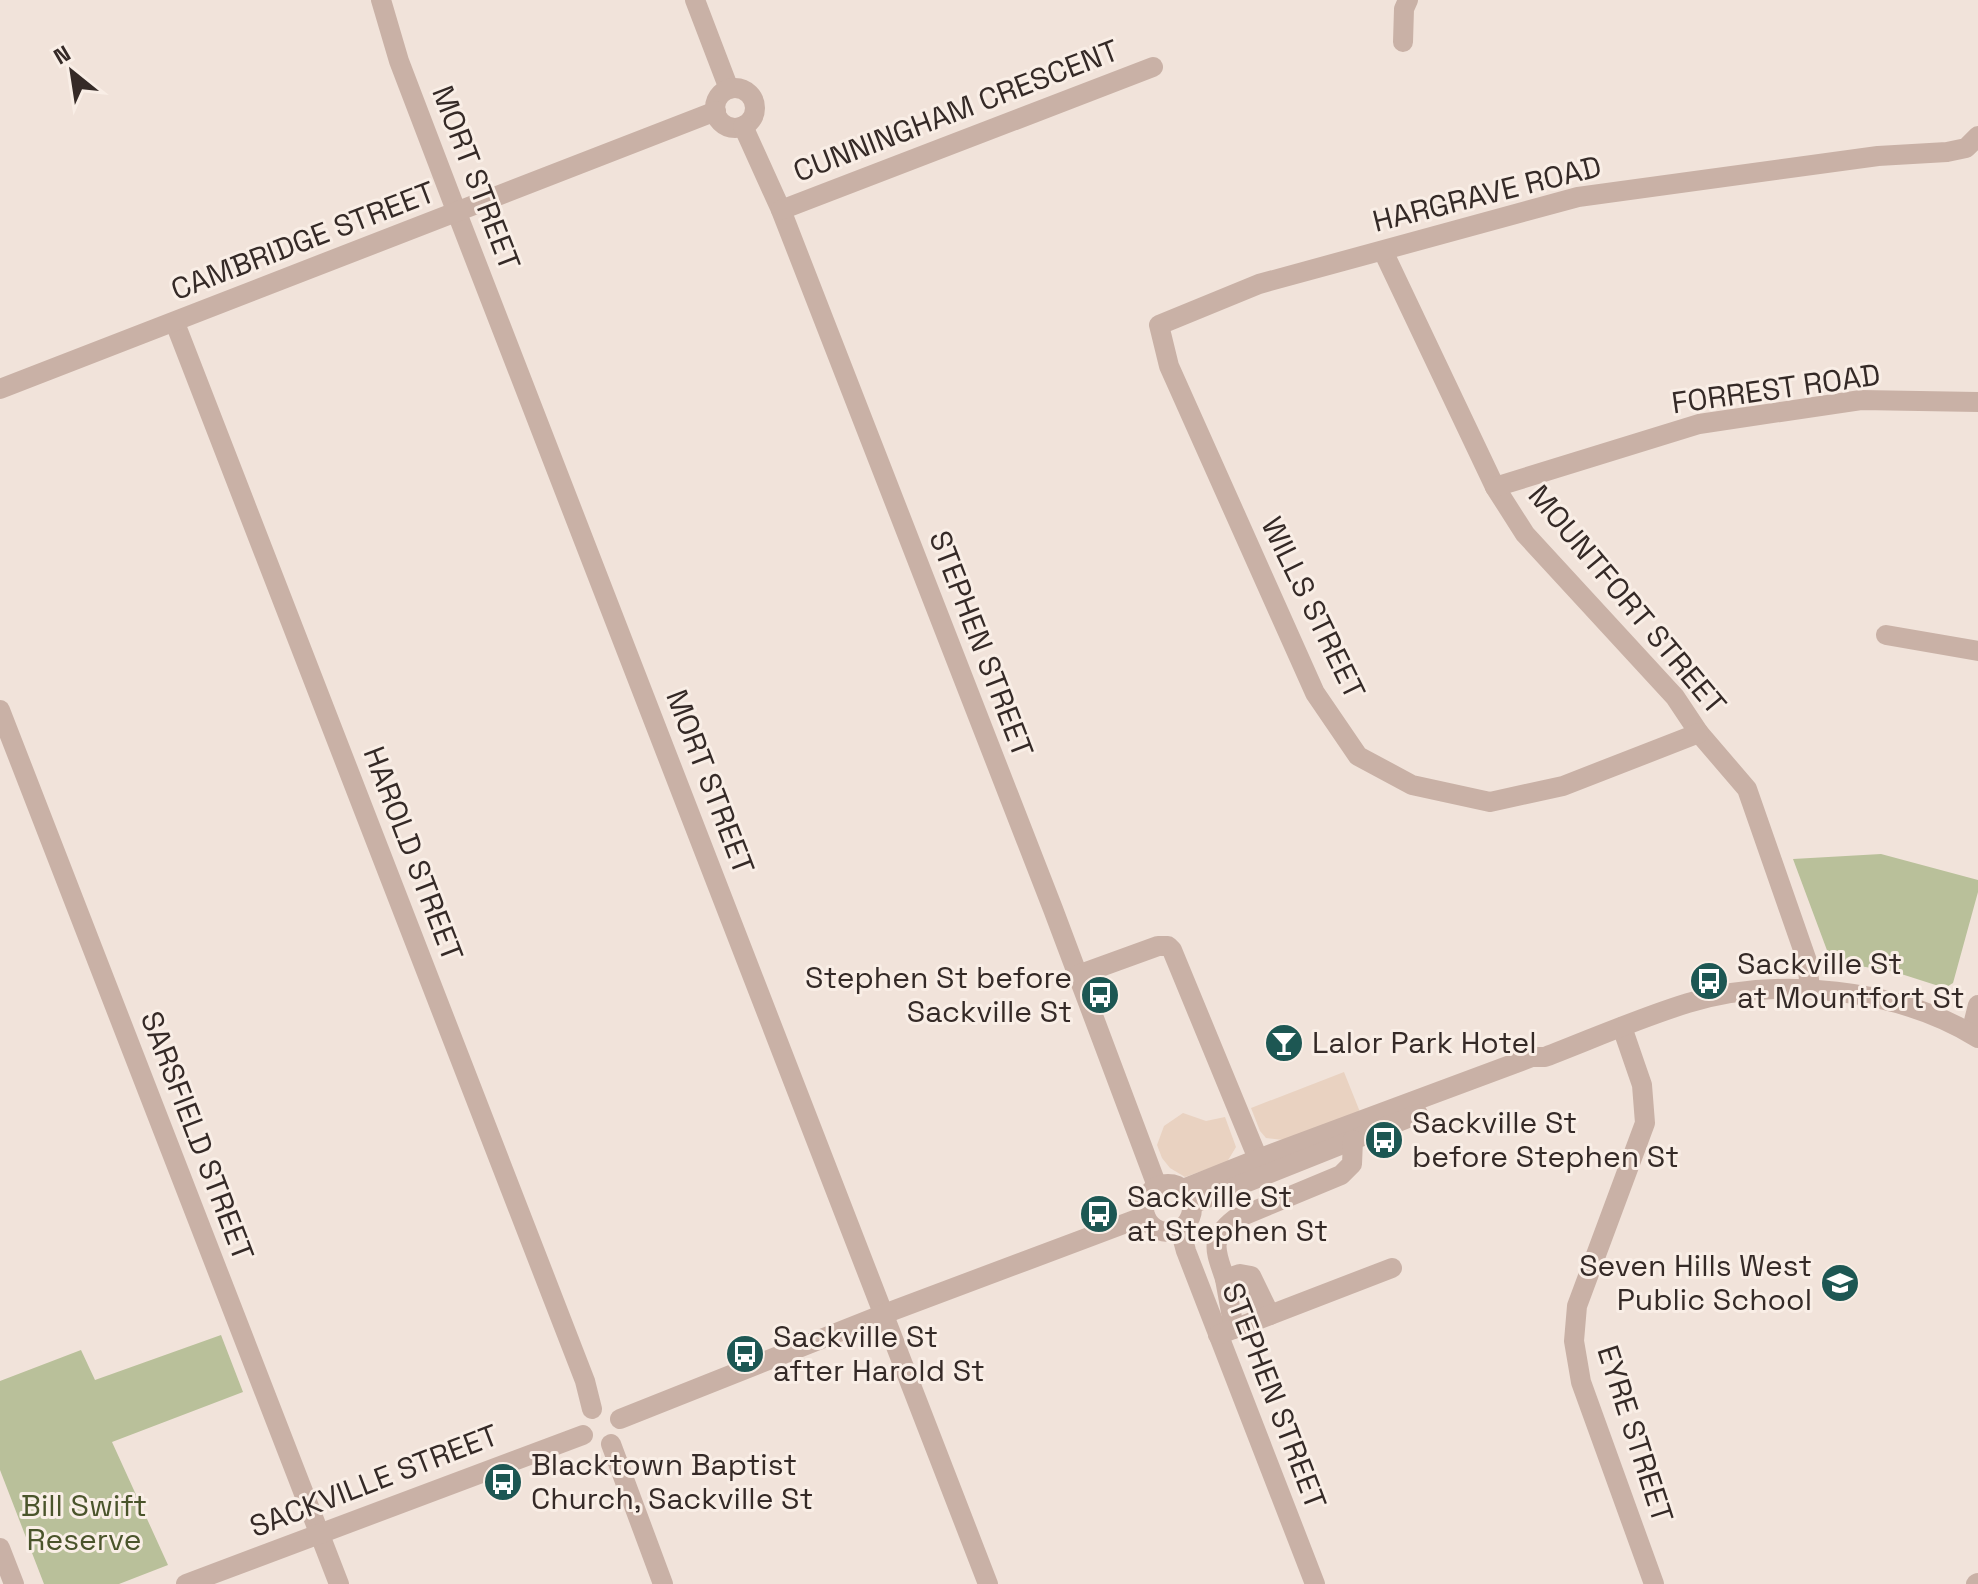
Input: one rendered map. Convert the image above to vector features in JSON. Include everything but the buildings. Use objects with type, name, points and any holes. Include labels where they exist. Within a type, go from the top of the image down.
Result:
[{"type":"street","name":"MORT STREET","points":[[381,0],[399,61],[457,213],[988,1584]]},
{"type":"street","points":[[695,0],[729,89]]},
{"type":"street","points":[[1403,42],[1404,9],[1408,0]]},
{"type":"street","name":"CUNNINGHAM CRESCENT","points":[[781,210],[1153,67]]},
{"type":"street","points":[[729,89],[745,91],[754,100],[752,118],[743,126],[726,125],[716,111],[719,97],[729,89]]},
{"type":"street","name":"CAMBRIDGE STREET","points":[[0,389],[716,111]]},
{"type":"street","name":"STEPHEN STREET","points":[[743,126],[781,210],[1157,1186]]},
{"type":"street","name":"HARGRAVE ROAD","points":[[1159,325],[1259,284],[1578,197],[1878,156],[1947,152],[1966,148],[1978,136]]},
{"type":"street","name":"MOUNTFORT STREET","points":[[1383,251],[1495,487],[1525,534],[1675,697],[1699,733],[1747,789],[1807,961],[1810,989]]},
{"type":"street","name":"HAROLD STREET","points":[[175,323],[573,1351],[592,1409]]},
{"type":"street","name":"WILLS STREET","points":[[1159,325],[1169,366],[1315,693],[1358,756],[1412,785],[1490,802],[1563,786],[1699,733]]},
{"type":"street","name":"FORREST ROAD","points":[[1495,487],[1699,424],[1861,400],[1978,402]]},
{"type":"street","points":[[1886,635],[1978,651]]},
{"type":"street","name":"SARSFIELD STREET","points":[[0,710],[339,1584]]},
{"type":"street","points":[[1078,975],[1158,946],[1168,946],[1172,950],[1261,1166]]},
{"type":"street","points":[[1187,1197],[1532,1057],[1545,1057],[1687,1003],[1737,992],[1810,989],[1890,1002],[1974,1035],[1978,1005]]},
{"type":"street","name":"EYRE STREET","points":[[1622,1027],[1642,1085],[1645,1123],[1577,1306],[1574,1341],[1581,1382],[1654,1584]]},
{"type":"street","points":[[1261,1166],[1353,1140],[1535,1067],[1545,1057]]},
{"type":"street","points":[[1353,1140],[1352,1164],[1341,1175],[1235,1219],[1216,1237],[1215,1248],[1225,1279],[1226,1332],[1392,1268]]},
{"type":"street","points":[[1170,1184],[1187,1197],[1189,1218],[1180,1229],[1159,1230],[1145,1216],[1147,1196],[1157,1186],[1170,1184]]},
{"type":"street","points":[[620,1419],[884,1314],[1145,1216]]},
{"type":"street","name":"STEPHEN STREET","points":[[1180,1229],[1226,1332],[1315,1584]]},
{"type":"street","points":[[1225,1279],[1240,1274],[1251,1276],[1270,1315]]},
{"type":"street","points":[[608,1407],[620,1419],[621,1431],[611,1444],[592,1444],[583,1435],[581,1423],[592,1409],[608,1407]]},
{"type":"street","name":"SACKVILLE STREET","points":[[186,1584],[583,1435]]},
{"type":"street","points":[[611,1444],[663,1584]]},
{"type":"street","points":[[0,1548],[14,1584]]},
{"type":"green space","points":[[1881,854],[1978,880],[1978,892],[1953,983],[1945,988],[1895,972],[1842,963],[1828,953],[1793,859]]},
{"type":"green space","name":"Bill Swift Reserve","points":[[221,1335],[243,1392],[112,1442],[168,1565],[119,1584],[44,1584],[0,1470],[0,1381],[81,1350],[95,1380]]},
{"type":"shaded area","points":[[1344,1072],[1360,1112],[1284,1140],[1266,1138],[1260,1131],[1251,1108]]},
{"type":"shaded area","points":[[1183,1113],[1206,1121],[1225,1117],[1236,1147],[1227,1162],[1185,1177],[1170,1168],[1157,1145],[1164,1126]]},
{"type":"place","name":"Sackville St at Mountfort St","points":[[1709,981]]},
{"type":"place","name":"Stephen St before Sackville St","points":[[1100,995]]},
{"type":"place","name":"Lalor Park Hotel","points":[[1284,1043]]},
{"type":"place","name":"Sackville St before Stephen St","points":[[1384,1140]]},
{"type":"place","name":"Sackville St at Stephen St","points":[[1099,1214]]},
{"type":"place","name":"Seven Hills West Public School","points":[[1840,1283]]},
{"type":"place","name":"Sackville St after Harold St","points":[[745,1354]]},
{"type":"place","name":"Blacktown Baptist Church, Sackville St","points":[[503,1482]]}]
